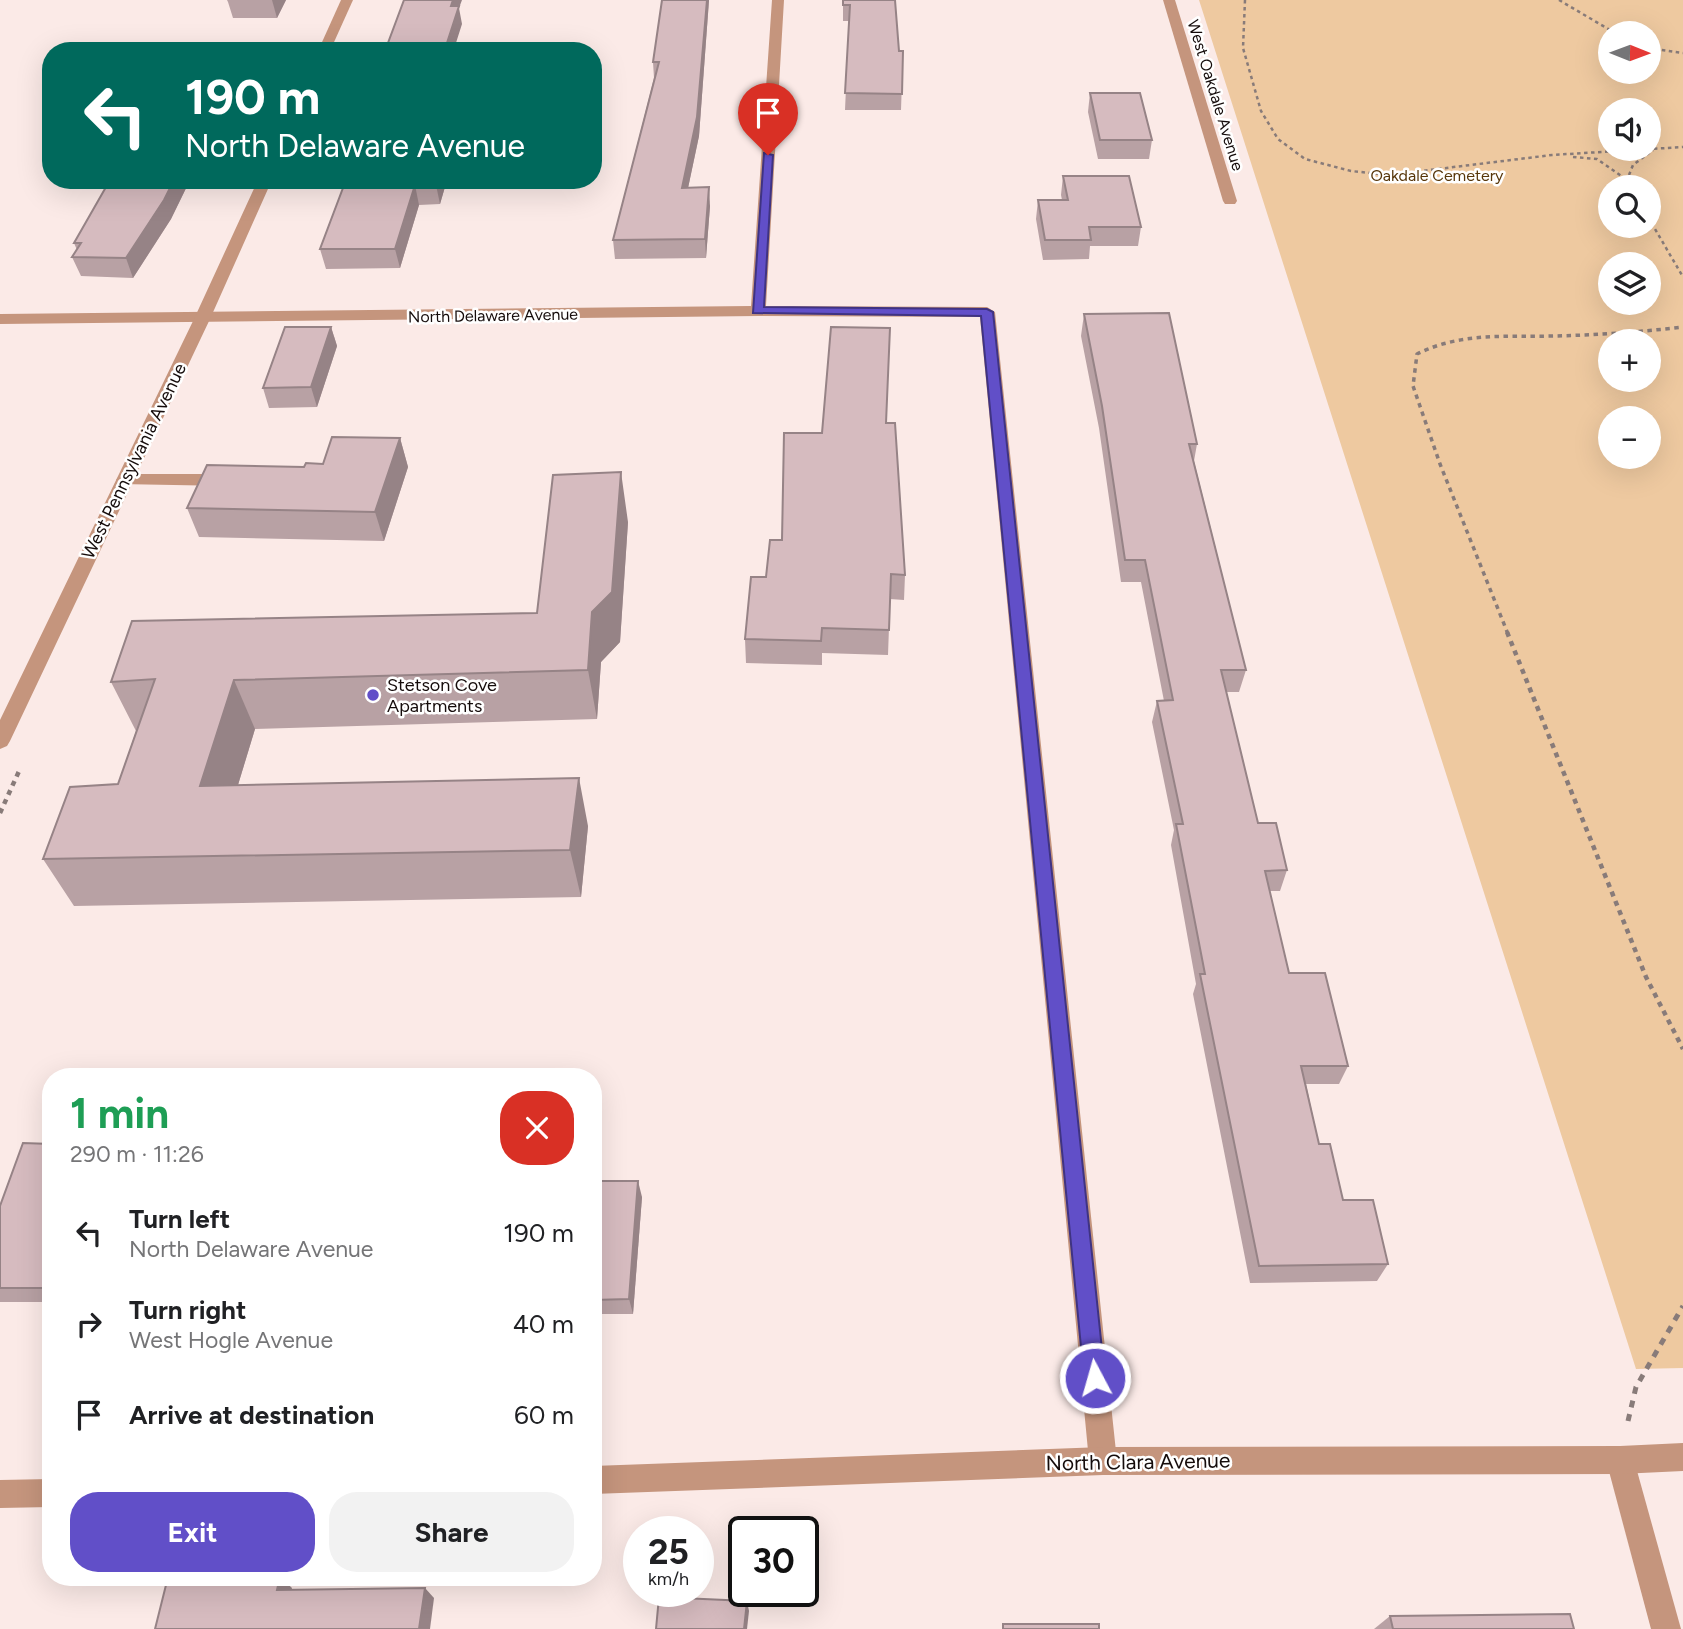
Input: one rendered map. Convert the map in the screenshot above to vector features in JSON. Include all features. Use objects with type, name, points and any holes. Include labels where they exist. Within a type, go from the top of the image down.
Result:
[{"type":"street","points":[[328,42],[347,0]]},
{"type":"street","points":[[758,311],[778,0]]},
{"type":"street","name":"West Oakdale Avenue","points":[[1169,0],[1230,201]]},
{"type":"street","name":"West Pennsylvania Avenue","points":[[0,741],[202,319],[261,189]]},
{"type":"street","name":"North Delaware Avenue","points":[[0,319],[202,319],[758,311],[987,312],[1103,1461]]},
{"type":"street","points":[[125,480],[244,480]]},
{"type":"street","name":"North Clara Avenue","points":[[602,1480],[1103,1461],[1620,1460],[1683,1457]]},
{"type":"street","points":[[1620,1460],[1666,1629]]},
{"type":"street","points":[[0,1494],[42,1493]]},
{"type":"path","points":[[1245,0],[1243,48],[1261,111],[1278,139],[1305,159],[1351,171],[1390,175],[1552,155],[1598,153]]},
{"type":"path","points":[[1559,0],[1598,23]]},
{"type":"path","points":[[1661,50],[1683,53]]},
{"type":"path","points":[[1661,149],[1683,147]]},
{"type":"path","points":[[1552,155],[1597,159],[1620,175]]},
{"type":"path","points":[[1629,175],[1633,165],[1639,161]]},
{"type":"path","points":[[1660,238],[1683,277]]},
{"type":"path","points":[[1683,327],[1648,332],[1475,336],[1438,342],[1418,354],[1413,386],[1440,464],[1646,977],[1683,1049]]},
{"type":"path","points":[[1620,1460],[1636,1387],[1683,1306]]},
{"type":"green space","name":"Oakdale Cemetery","points":[[1199,0],[1683,0],[1683,1368],[1636,1369]]},
{"type":"building","points":[[404,0],[453,0],[451,6],[459,6],[447,42],[388,42]]},
{"type":"building","points":[[662,0],[707,0],[697,117],[682,188],[709,187],[705,239],[613,240],[659,62],[653,62]]},
{"type":"building","points":[[843,0],[895,0],[899,51],[903,51],[902,94],[845,93],[850,5],[843,5]]},
{"type":"building","points":[[1090,93],[1140,93],[1152,140],[1100,140]]},
{"type":"building","points":[[1063,176],[1129,176],[1141,227],[1089,227],[1091,240],[1045,240],[1038,200],[1068,200]]},
{"type":"building","points":[[105,189],[170,189],[126,258],[72,257],[81,243],[74,243]]},
{"type":"building","points":[[343,189],[414,189],[395,249],[320,249]]},
{"type":"building","points":[[1169,313],[1197,444],[1189,444],[1246,670],[1221,670],[1258,823],[1276,823],[1287,870],[1265,871],[1289,973],[1325,973],[1348,1066],[1301,1066],[1319,1144],[1330,1144],[1343,1200],[1373,1200],[1388,1264],[1259,1266],[1200,974],[1205,974],[1176,824],[1183,824],[1157,701],[1173,700],[1145,560],[1125,560],[1102,406],[1084,314]]},
{"type":"building","points":[[285,327],[331,327],[311,387],[263,388]]},
{"type":"building","points":[[831,327],[890,328],[886,423],[895,423],[905,575],[891,574],[889,630],[822,628],[821,641],[745,639],[751,577],[766,577],[770,540],[782,540],[784,433],[822,433]]},
{"type":"building","points":[[332,437],[400,438],[375,512],[187,508],[207,465],[304,467],[306,463],[323,464]]},
{"type":"building","points":[[621,472],[612,592],[592,612],[588,670],[234,680],[200,786],[579,778],[570,850],[43,859],[70,787],[118,784],[155,679],[111,682],[132,621],[537,613],[553,475]]},
{"type":"building","points":[[23,1143],[42,1144],[42,1288],[0,1288],[0,1206]]},
{"type":"building","points":[[602,1181],[638,1181],[629,1299],[602,1300]]},
{"type":"building","points":[[166,1586],[278,1586],[277,1590],[425,1588],[419,1629],[155,1629]]},
{"type":"building","points":[[714,1600],[728,1600],[728,1607],[746,1607],[744,1629],[656,1629],[658,1607],[714,1607]]},
{"type":"building","points":[[1570,1614],[1574,1629],[1393,1629],[1390,1616]]},
{"type":"building","points":[[1003,1624],[1099,1624],[1099,1629],[1003,1629]]},
{"type":"place","name":"Stetson Cove Apartments","points":[[373,695]]},
{"type":"route","points":[[768,155],[758,311],[987,312],[1095,1378]]}]
